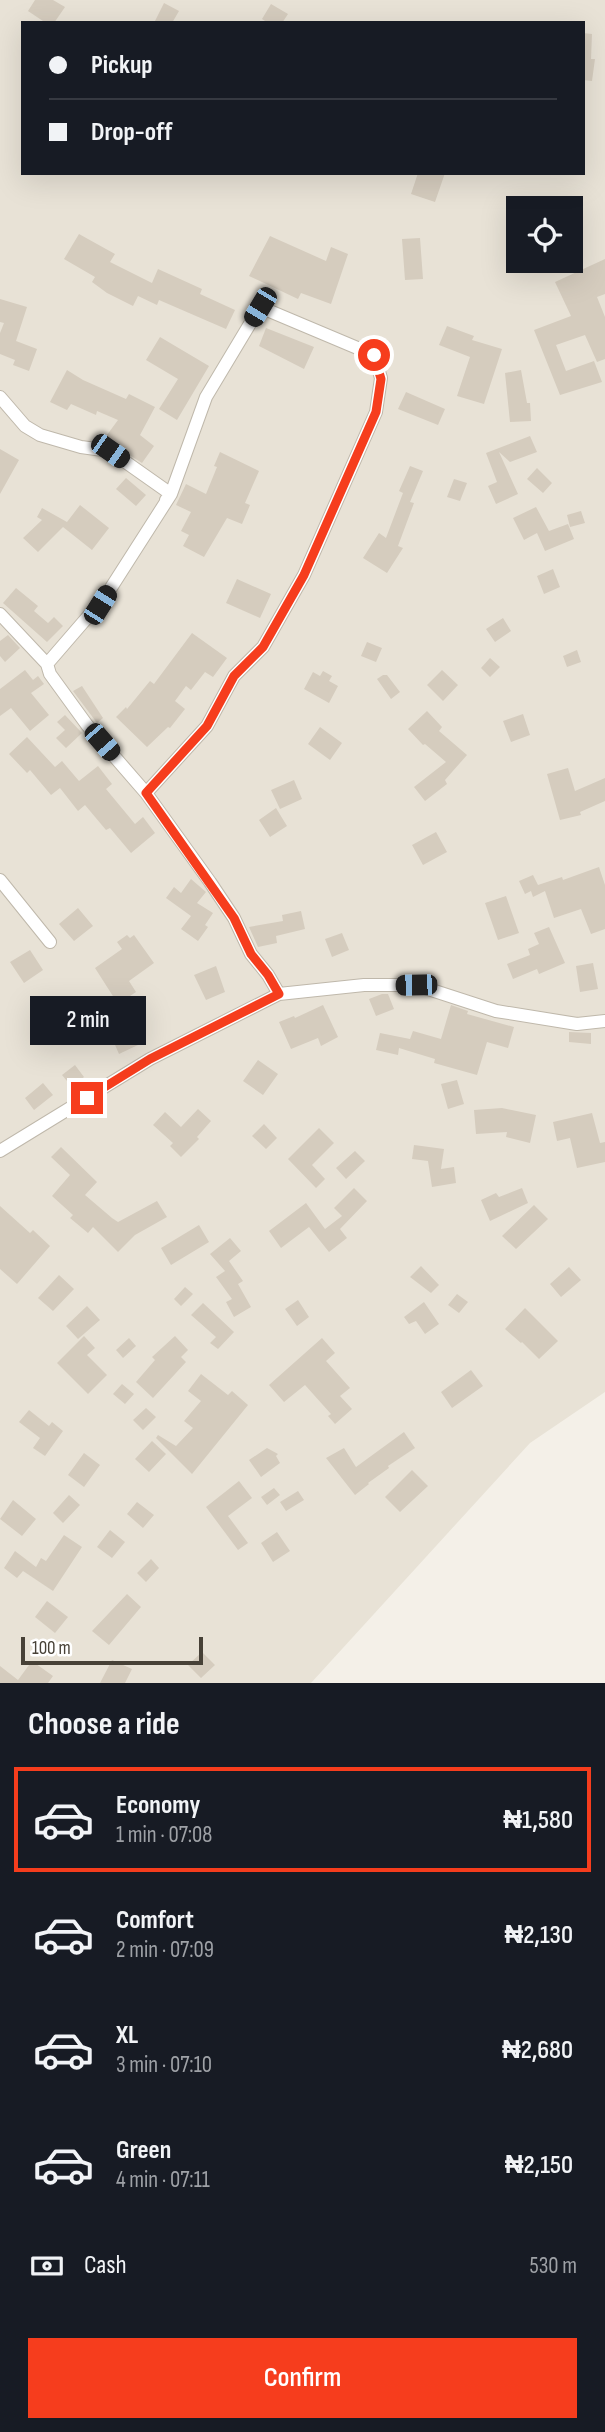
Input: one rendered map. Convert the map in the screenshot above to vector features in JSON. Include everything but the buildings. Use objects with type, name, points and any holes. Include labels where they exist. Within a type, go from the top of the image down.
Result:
[{"type":"street","points":[[47,664],[100,605],[142,534],[171,494],[206,397],[260,307],[374,355],[381,379],[376,412],[304,575],[263,647],[234,676],[207,726],[146,793]]},
{"type":"street","points":[[0,397],[25,426],[40,435],[81,447],[110,451],[171,494]]},
{"type":"street","points":[[0,614],[47,664],[50,674],[87,725],[146,793],[234,918],[251,954],[279,994]]},
{"type":"street","points":[[0,880],[50,942]]},
{"type":"street","points":[[0,1151],[150,1059],[279,994],[364,985],[416,985],[496,1011],[577,1024],[605,1021]]},
{"type":"shaded area","points":[[0,0],[605,0],[605,1392],[530,1443],[311,1683],[0,1683]]},
{"type":"route","points":[[87,1098],[150,1059],[279,994],[251,954],[234,918],[146,793],[207,726],[234,676],[263,647],[304,575],[376,412],[381,379],[374,355]]}]
